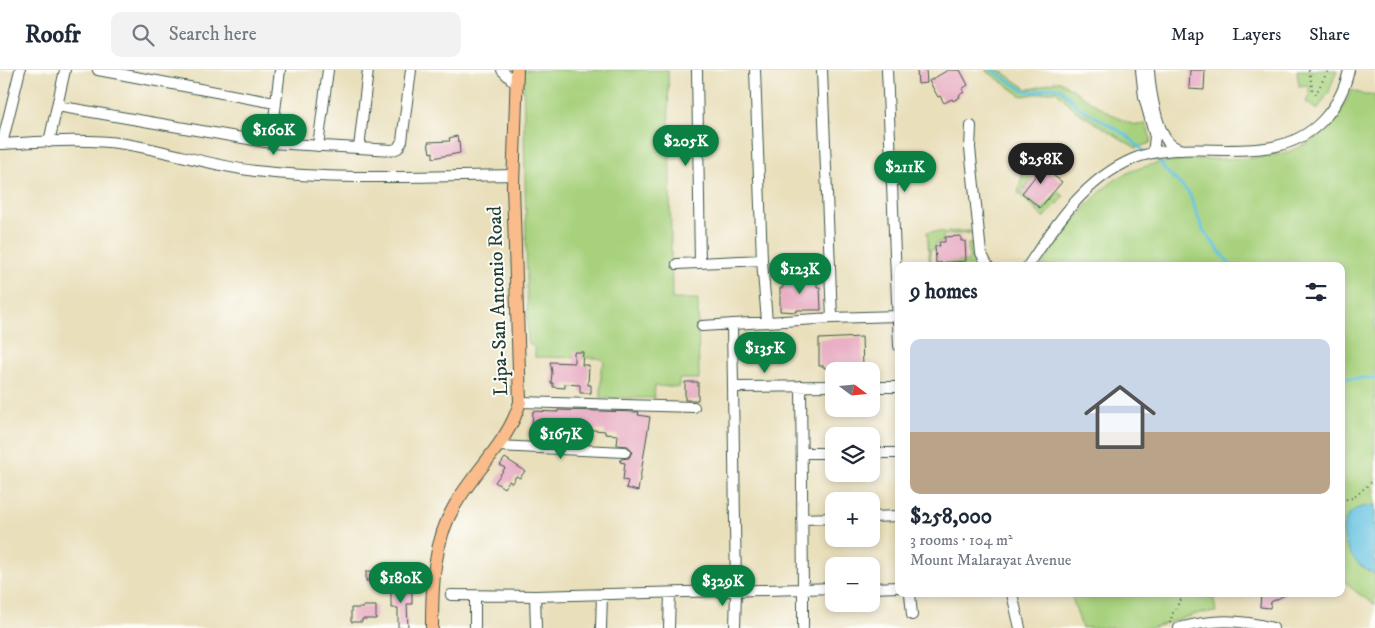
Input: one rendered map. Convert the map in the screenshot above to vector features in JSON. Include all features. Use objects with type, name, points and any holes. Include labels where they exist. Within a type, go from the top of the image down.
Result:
[{"type":"main road","name":"Lipa-San Antonio Road","points":[[432,628],[435,559],[446,521],[455,504],[498,446],[516,417],[520,402],[514,175],[517,70]]},
{"type":"street","points":[[20,70],[1,144],[48,142],[126,144],[253,171],[319,177],[514,175]]},
{"type":"street","points":[[48,142],[65,70]]},
{"type":"street","points":[[271,143],[280,70]]},
{"type":"street","points":[[318,146],[328,70]]},
{"type":"street","points":[[359,148],[368,70]]},
{"type":"street","points":[[57,106],[271,143],[393,150],[398,148],[404,133],[411,70]]},
{"type":"street","points":[[502,70],[517,85]]},
{"type":"street","points":[[697,70],[700,263]]},
{"type":"street","points":[[755,70],[762,260],[767,322]]},
{"type":"street","points":[[822,70],[832,318]]},
{"type":"street","points":[[887,70],[895,267]]},
{"type":"street","points":[[1141,70],[1144,97],[1155,137],[1149,154]]},
{"type":"street","points":[[1149,70],[1150,88],[1162,130],[1170,144],[1182,150]]},
{"type":"street","points":[[1031,262],[1058,221],[1084,190],[1116,168],[1149,154],[1182,150],[1262,148],[1300,137],[1319,124],[1330,111],[1342,91],[1349,70]]},
{"type":"street","points":[[105,71],[155,75],[276,103]]},
{"type":"street","points":[[971,126],[970,148],[981,253],[986,262]]},
{"type":"street","points":[[677,264],[762,260]]},
{"type":"street","points":[[702,326],[895,316]]},
{"type":"street","points":[[732,324],[735,627]]},
{"type":"street","points":[[801,386],[803,628]]},
{"type":"street","points":[[733,387],[825,386]]},
{"type":"street","points":[[880,387],[895,387]]},
{"type":"street","points":[[520,402],[694,407]]},
{"type":"street","points":[[498,446],[625,452]]},
{"type":"street","points":[[802,453],[825,453]]},
{"type":"street","points":[[880,453],[895,453]]},
{"type":"street","points":[[880,517],[895,516]]},
{"type":"street","points":[[802,519],[825,518]]},
{"type":"street","points":[[880,588],[895,587]]},
{"type":"street","points":[[451,596],[535,596],[825,588]]},
{"type":"street","points":[[669,628],[670,593]]},
{"type":"street","points":[[601,628],[602,594]]},
{"type":"street","points":[[535,596],[536,628]]},
{"type":"street","points":[[475,597],[475,628]]},
{"type":"street","points":[[910,597],[912,615]]},
{"type":"street","points":[[1013,597],[1020,628]]},
{"type":"street","points":[[1179,628],[1221,620],[1241,621],[1273,628]]},
{"type":"path","points":[[1309,70],[1313,92],[1316,94],[1328,70]]},
{"type":"path","points":[[1345,499],[1353,498],[1375,479]]},
{"type":"path","points":[[1171,628],[1171,618],[1182,597]]},
{"type":"green space","points":[[523,70],[668,70],[672,299],[698,299],[699,379],[679,379],[679,387],[655,386],[654,398],[601,398],[601,368],[604,364],[603,360],[597,358],[535,357],[535,349],[528,342]]},
{"type":"green space","points":[[985,70],[1000,70],[1027,89],[1060,81],[1122,120],[1131,124],[1146,124],[1151,139],[1150,143],[1136,148],[1076,111],[1056,91],[1022,96]]},
{"type":"green space","points":[[1297,70],[1337,70],[1329,92],[1317,110],[1306,102],[1309,96],[1309,85],[1299,86]]},
{"type":"green space","points":[[1352,90],[1364,95],[1375,95],[1375,605],[1360,595],[1345,580],[1345,262],[1044,262],[1086,206],[1118,178],[1149,165],[1181,160],[1277,155],[1305,144],[1331,124]]},
{"type":"green space","points":[[1024,168],[1036,176],[1035,183],[1031,180],[1021,193],[1042,210],[1058,192],[1064,196],[1044,218],[1018,193]]},
{"type":"green space","points":[[971,231],[971,233],[943,235],[943,241],[937,242],[934,249],[930,250],[930,262],[927,232]]},
{"type":"green space","points":[[973,243],[977,262],[956,262],[969,261],[968,244]]},
{"type":"green space","points":[[1072,597],[1214,597],[1216,612],[1200,613],[1151,628],[1082,628]]},
{"type":"water","points":[[1375,505],[1375,575],[1356,561],[1345,542],[1346,520],[1356,509]]},
{"type":"building","points":[[917,70],[926,70],[927,83],[918,84]]},
{"type":"building","points":[[948,70],[960,70],[968,85],[962,89],[964,92],[959,95],[960,97],[944,103],[940,96],[938,97],[929,81]]},
{"type":"building","points":[[1190,70],[1205,70],[1204,90],[1189,89]]},
{"type":"building","points":[[457,136],[460,153],[433,158],[433,152],[430,153],[428,142],[450,141],[449,138]]},
{"type":"building","points":[[1034,161],[1062,182],[1040,208],[1022,193],[1037,174],[1028,168]]},
{"type":"building","points":[[961,236],[961,241],[965,241],[966,261],[936,262],[935,246],[940,246],[939,242],[945,242],[945,237]]},
{"type":"building","points":[[783,279],[817,279],[817,287],[820,287],[821,310],[780,311],[780,288],[783,288]]},
{"type":"building","points":[[862,337],[863,362],[825,362],[825,368],[824,366],[819,366],[819,339]]},
{"type":"building","points":[[574,352],[583,352],[582,365],[589,365],[588,385],[591,385],[591,393],[580,393],[580,385],[565,384],[565,388],[553,387],[553,383],[551,383],[552,372],[550,362],[574,363]]},
{"type":"building","points":[[685,382],[698,382],[698,400],[685,400]]},
{"type":"building","points":[[558,410],[639,412],[638,415],[650,417],[638,491],[626,488],[628,481],[623,480],[625,463],[620,462],[621,459],[629,458],[632,452],[628,446],[617,445],[618,435],[605,434],[605,431],[565,427],[565,425],[546,423],[546,425],[532,425],[533,411],[558,412]]},
{"type":"building","points":[[505,458],[525,471],[520,478],[516,476],[512,483],[509,481],[504,488],[495,482],[505,468],[500,465]]},
{"type":"building","points":[[366,571],[393,572],[393,580],[366,581]]},
{"type":"building","points":[[391,583],[399,583],[399,590],[412,590],[412,604],[407,604],[408,628],[398,628],[398,608],[392,608],[391,603]]},
{"type":"building","points":[[1261,597],[1281,597],[1271,602],[1270,608],[1260,607]]},
{"type":"building","points":[[363,606],[376,606],[376,619],[362,619],[362,622],[351,622],[351,608],[363,608]]},
{"type":"waterway","points":[[992,70],[1023,90],[1035,92],[1051,87],[1061,89],[1077,106],[1128,136],[1146,154]]},
{"type":"waterway","points":[[1151,157],[1160,161],[1165,170],[1189,193],[1203,230],[1228,262]]},
{"type":"waterway","points":[[1345,377],[1353,379],[1375,378]]}]
